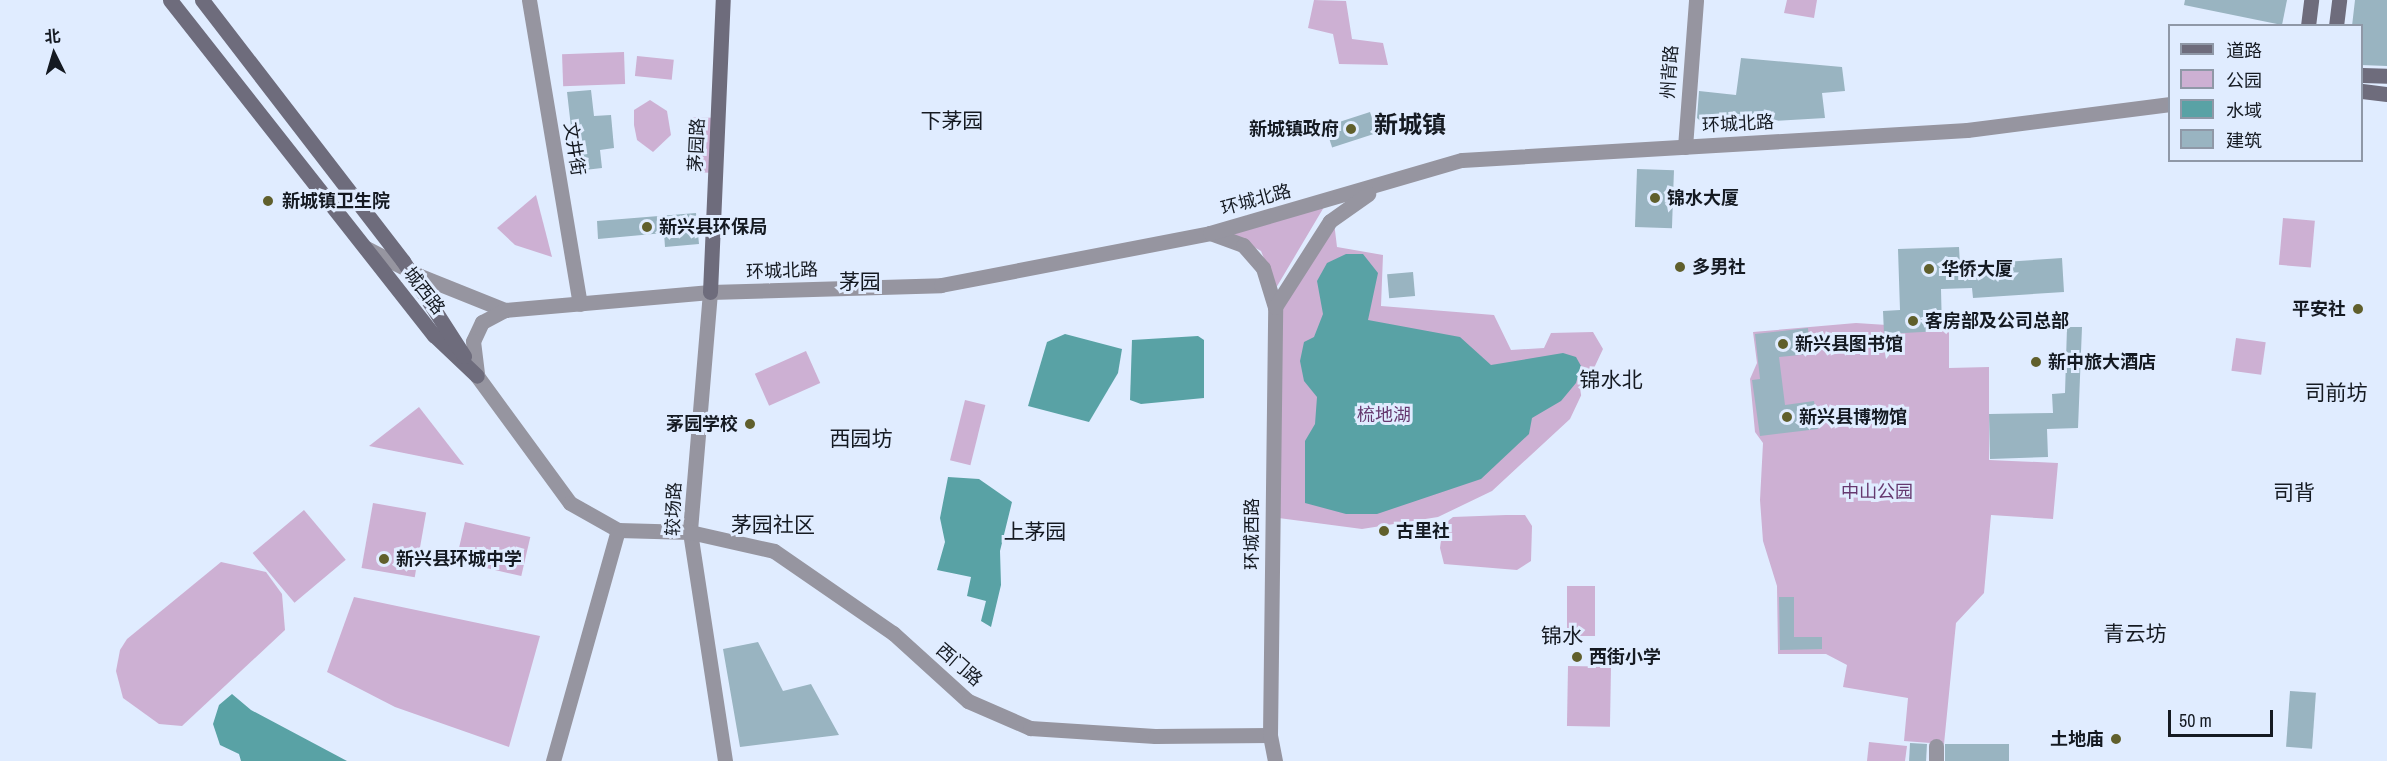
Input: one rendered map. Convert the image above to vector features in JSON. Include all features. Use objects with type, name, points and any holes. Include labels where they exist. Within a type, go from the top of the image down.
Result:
[{"type":"main road","name":"城西路","points":[[170,0],[434,336],[477,376]]},
{"type":"main road","points":[[202,0],[403,261],[477,376]]},
{"type":"main road","name":"茅园路","points":[[710,292],[723,0]]},
{"type":"main road","points":[[2308,24],[2311,0]]},
{"type":"main road","points":[[2336,24],[2339,0]]},
{"type":"main road","points":[[2363,75],[2387,76]]},
{"type":"main road","points":[[2363,92],[2387,94]]},
{"type":"street","name":"文井街","points":[[529,0],[580,304]]},
{"type":"street","name":"州背路","points":[[1685,147],[1696,0]]},
{"type":"street","name":"环城北路","points":[[364,247],[420,276],[505,310],[710,292],[941,285],[1210,233],[1380,186],[1462,160],[1967,130],[2168,104]]},
{"type":"street","points":[[1275,307],[1330,221],[1380,186]]},
{"type":"street","name":"环城西路","points":[[1210,233],[1243,245],[1263,268],[1275,307],[1270,735],[1275,761]]},
{"type":"street","name":"较场路","points":[[710,292],[690,532],[724,761]]},
{"type":"street","points":[[477,376],[473,341],[482,322],[505,310]]},
{"type":"street","name":"城西路","points":[[477,376],[570,503],[618,530],[690,532]]},
{"type":"street","points":[[553,761],[618,530]]},
{"type":"street","name":"西门路","points":[[690,532],[774,551],[893,633],[968,701],[1030,728],[1155,736],[1270,735]]},
{"type":"green space","points":[[1314,0],[1346,1],[1352,39],[1383,43],[1388,65],[1339,64],[1333,34],[1308,28]]},
{"type":"green space","points":[[1787,0],[1817,0],[1814,18],[1784,13]]},
{"type":"green space","points":[[624,52],[625,84],[563,86],[562,54]]},
{"type":"green space","points":[[637,56],[674,60],[672,80],[635,76]]},
{"type":"green space","points":[[650,100],[667,111],[671,135],[653,152],[637,140],[634,125],[634,110]]},
{"type":"green space","points":[[689,117],[712,118],[710,173],[687,172]]},
{"type":"green space","points":[[536,195],[552,257],[515,245],[497,228]]},
{"type":"green space","points":[[1327,202],[1276,288],[1261,251],[1231,234]]},
{"type":"green space","points":[[2283,218],[2315,221],[2311,268],[2279,265]]},
{"type":"green space","name":"梳地湖","points":[[1334,222],[1337,247],[1383,255],[1381,306],[1494,315],[1511,350],[1544,348],[1551,333],[1593,332],[1603,349],[1570,419],[1492,491],[1438,517],[1362,529],[1271,517],[1275,307]]},
{"type":"green space","name":"中山公园","points":[[1856,323],[1949,329],[1949,368],[1989,367],[1989,460],[2058,463],[2053,519],[1991,515],[1984,593],[1956,623],[1944,744],[1904,741],[1908,698],[1843,687],[1847,665],[1826,654],[1778,654],[1777,586],[1763,541],[1760,500],[1763,443],[1755,432],[1750,379],[1757,363],[1753,332]]},
{"type":"green space","points":[[2236,338],[2266,342],[2261,375],[2231,371]]},
{"type":"green space","points":[[806,351],[820,383],[769,406],[755,374]]},
{"type":"green space","points":[[965,400],[985,405],[970,465],[950,460]]},
{"type":"green space","points":[[419,407],[464,465],[369,446]]},
{"type":"green space","points":[[373,503],[426,512],[415,577],[362,568]]},
{"type":"green space","points":[[304,510],[346,560],[294,603],[253,553]]},
{"type":"green space","points":[[1525,515],[1532,526],[1531,561],[1517,570],[1444,564],[1440,548],[1443,525],[1453,517]]},
{"type":"green space","points":[[465,522],[530,537],[521,576],[456,561]]},
{"type":"green space","points":[[221,562],[266,572],[282,594],[285,630],[182,726],[159,724],[123,698],[116,671],[120,650],[127,639]]},
{"type":"green space","points":[[1567,586],[1595,586],[1595,636],[1567,636]]},
{"type":"green space","points":[[354,597],[540,636],[509,747],[395,707],[327,672]]},
{"type":"green space","points":[[1568,666],[1611,667],[1610,727],[1567,726]]},
{"type":"green space","points":[[1869,742],[1907,746],[1905,761],[1867,761]]},
{"type":"water","name":"梳地湖","points":[[1346,254],[1363,254],[1378,273],[1368,320],[1460,337],[1491,365],[1563,353],[1576,357],[1581,366],[1576,383],[1561,401],[1532,418],[1529,434],[1481,479],[1377,514],[1346,514],[1305,503],[1305,441],[1315,424],[1317,397],[1304,381],[1300,361],[1304,342],[1314,337],[1323,314],[1317,281],[1327,263]]},
{"type":"water","points":[[1065,334],[1122,349],[1118,373],[1089,422],[1028,406],[1047,342]]},
{"type":"water","points":[[1198,336],[1204,340],[1204,398],[1141,404],[1130,400],[1132,340]]},
{"type":"water","points":[[948,477],[979,479],[1012,502],[1000,551],[1001,585],[991,627],[981,621],[986,601],[967,596],[971,577],[937,570],[945,542],[940,518]]},
{"type":"water","points":[[232,694],[251,710],[347,761],[241,761],[239,754],[220,745],[213,724],[219,705]]},
{"type":"building","points":[[2185,0],[2287,0],[2282,24],[2184,5]]},
{"type":"building","points":[[2355,0],[2387,0],[2387,66],[2363,65],[2363,24],[2352,24]]},
{"type":"building","points":[[1741,58],[1842,67],[1845,91],[1822,93],[1825,118],[1705,125],[1697,118],[1699,91],[1736,95]]},
{"type":"building","points":[[591,90],[594,116],[611,115],[614,148],[600,150],[602,168],[576,171],[567,92]]},
{"type":"building","name":"新城镇政府","points":[[1370,112],[1377,133],[1332,147],[1325,127]]},
{"type":"building","name":"锦水大厦","points":[[1637,169],[1674,170],[1672,228],[1635,227]]},
{"type":"building","name":"新兴县环保局","points":[[696,213],[699,244],[665,247],[664,233],[598,239],[597,221]]},
{"type":"building","points":[[1959,247],[1960,265],[2062,258],[2064,292],[1973,298],[1972,288],[1941,289],[1942,331],[1884,334],[1883,311],[1900,310],[1898,249]]},
{"type":"building","points":[[1413,272],[1415,296],[1389,298],[1387,274]]},
{"type":"building","points":[[2067,327],[2082,327],[2078,428],[2047,429],[2048,457],[1990,459],[1989,414],[2053,413],[2052,394],[2065,393]]},
{"type":"building","points":[[1808,328],[1810,354],[1779,357],[1785,405],[1814,401],[1818,429],[1760,436],[1752,380],[1760,379],[1755,334]]},
{"type":"building","points":[[1779,597],[1794,597],[1794,637],[1822,637],[1822,649],[1780,650]]},
{"type":"building","points":[[758,642],[783,691],[811,684],[839,735],[740,747],[723,649]]},
{"type":"building","points":[[2290,691],[2316,693],[2312,749],[2286,747]]},
{"type":"building","points":[[1910,743],[1927,744],[1926,761],[1909,761]]},
{"type":"building","points":[[1945,744],[2009,744],[2009,761],[1945,761]]},
{"type":"place","name":"新城镇政府","points":[[1351,129]]},
{"type":"place","name":"锦水大厦","points":[[1655,198]]},
{"type":"place","name":"新城镇卫生院","points":[[268,201]]},
{"type":"place","name":"新兴县环保局","points":[[647,227]]},
{"type":"place","name":"多男社","points":[[1680,267]]},
{"type":"place","name":"华侨大厦","points":[[1929,269]]},
{"type":"place","name":"平安社","points":[[2358,309]]},
{"type":"place","name":"客房部及公司总部","points":[[1913,321]]},
{"type":"place","name":"新兴县图书馆","points":[[1783,344]]},
{"type":"place","name":"新中旅大酒店","points":[[2036,362]]},
{"type":"place","name":"新兴县博物馆","points":[[1787,417]]},
{"type":"place","name":"茅园学校","points":[[750,424]]},
{"type":"place","name":"古里社","points":[[1384,531]]},
{"type":"place","name":"新兴县环城中学","points":[[384,559]]},
{"type":"place","name":"西街小学","points":[[1577,657]]},
{"type":"place","name":"土地庙","points":[[2116,739]]},
{"type":"district","name":"下茅园","points":[[952,121]]},
{"type":"district","name":"新城镇","points":[[1410,125]]},
{"type":"district","name":"茅园","points":[[860,282]]},
{"type":"district","name":"锦水北","points":[[1611,380]]},
{"type":"district","name":"司前坊","points":[[2336,393]]},
{"type":"district","name":"西园坊","points":[[861,439]]},
{"type":"district","name":"司背","points":[[2294,493]]},
{"type":"district","name":"茅园社区","points":[[773,525]]},
{"type":"district","name":"上茅园","points":[[1035,532]]},
{"type":"district","name":"青云坊","points":[[2135,634]]},
{"type":"district","name":"锦水","points":[[1562,636]]}]
